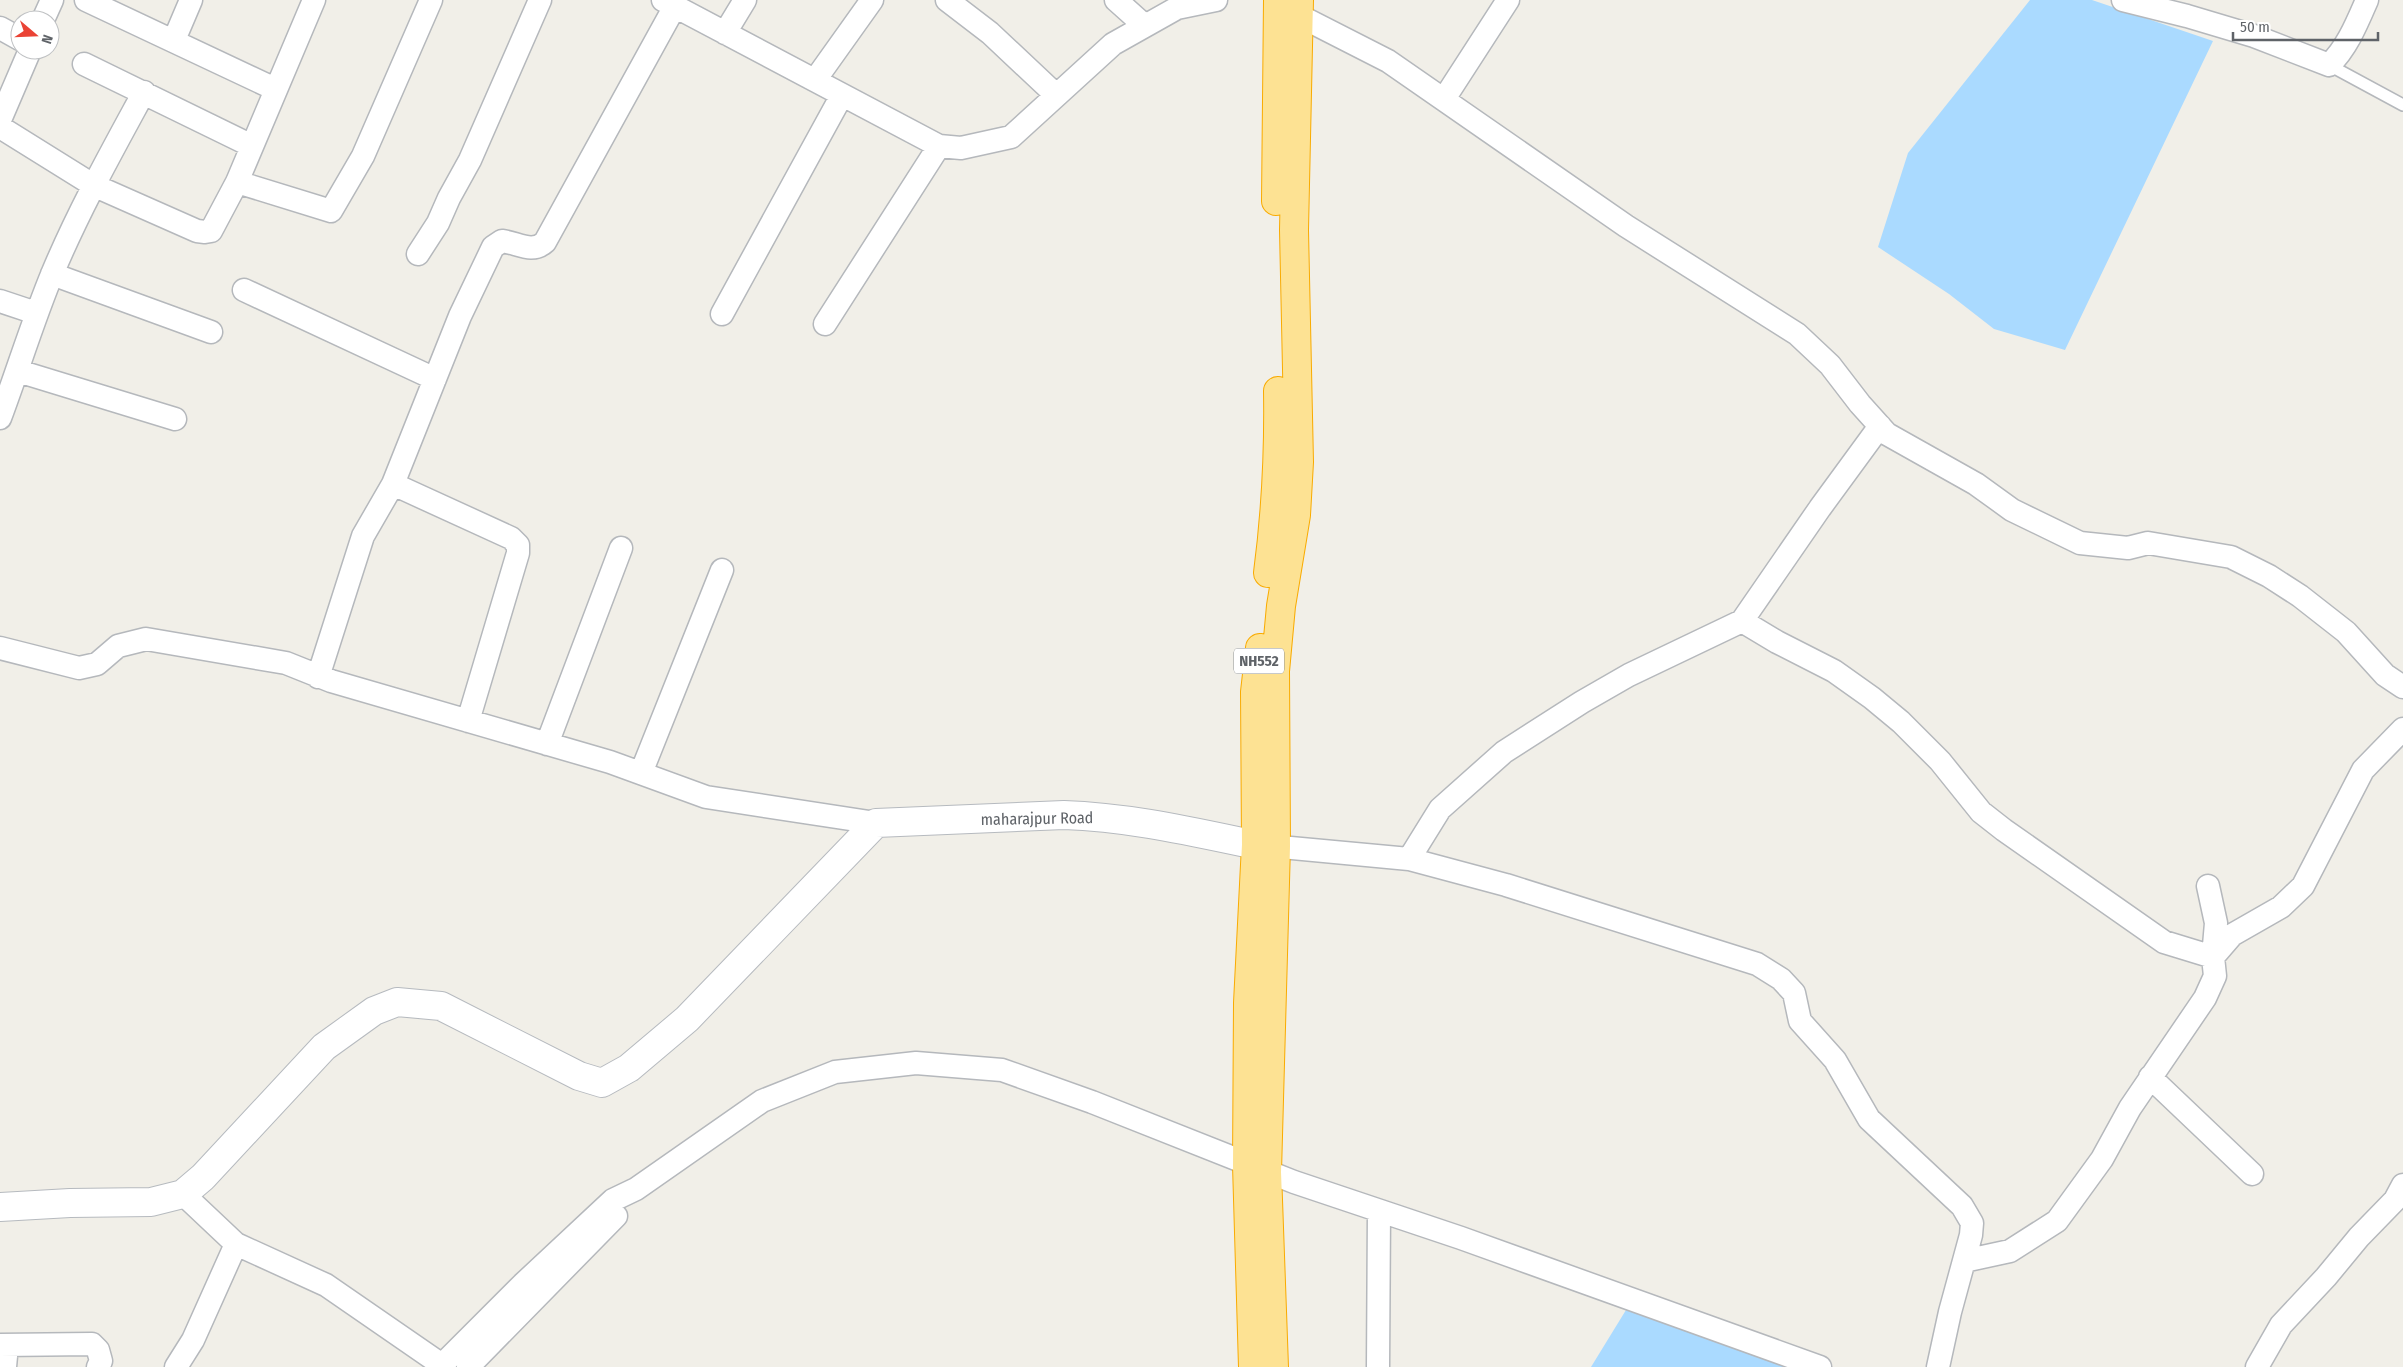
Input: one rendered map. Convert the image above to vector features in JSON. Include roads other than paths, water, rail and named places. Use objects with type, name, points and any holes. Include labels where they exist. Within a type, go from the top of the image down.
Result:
[{"type":"highway","name":"NH552","points":[[1266,1367],[1248,1003],[1266,845],[1255,692],[1276,512],[1279,440],[1275,252],[1289,5]]},
{"type":"street","points":[[86,0],[275,89]]},
{"type":"street","points":[[174,40],[191,0]]},
{"type":"street","points":[[0,127],[93,185],[205,232],[212,231],[252,146],[314,0]]},
{"type":"street","points":[[236,182],[331,211],[363,156],[431,0]]},
{"type":"street","points":[[418,254],[438,224],[449,198],[470,160],[540,0]]},
{"type":"street","points":[[725,33],[745,0]]},
{"type":"street","points":[[815,80],[872,0]]},
{"type":"street","points":[[947,0],[990,33],[1056,95]]},
{"type":"street","points":[[1116,0],[1145,26]]},
{"type":"street","points":[[318,677],[363,536],[393,484],[460,316],[493,247],[502,241],[531,249],[538,248],[545,242],[669,3],[939,146],[961,148],[1012,137],[1113,44],[1177,8],[1216,0]]},
{"type":"street","points":[[1444,99],[1508,0]]},
{"type":"street","points":[[2123,0],[2187,16],[2254,36],[2329,65],[2338,57],[2352,33],[2367,0]]},
{"type":"street","points":[[1289,5],[1388,61],[1626,226],[1797,334],[1830,365],[1887,434],[1976,484],[2012,510],[2080,543],[2128,548],[2148,543],[2231,557],[2262,572],[2300,596],[2346,632],[2385,675],[2403,687]]},
{"type":"street","points":[[0,120],[26,60]]},
{"type":"street","points":[[84,64],[252,146]]},
{"type":"street","points":[[0,418],[18,371],[36,313],[52,274],[93,185],[144,92]]},
{"type":"street","points":[[722,314],[842,95]]},
{"type":"street","points":[[826,324],[939,146]]},
{"type":"street","points":[[52,274],[211,332]]},
{"type":"street","points":[[244,290],[435,378]]},
{"type":"street","points":[[0,301],[36,313]]},
{"type":"street","points":[[18,371],[175,419]]},
{"type":"street","points":[[1409,859],[1440,809],[1504,752],[1582,702],[1629,675],[1742,621],[1820,508],[1880,426]]},
{"type":"street","points":[[393,484],[511,538],[518,544],[518,553],[468,721]]},
{"type":"street","points":[[547,744],[621,548]]},
{"type":"street","points":[[641,773],[722,570]]},
{"type":"street","points":[[1742,621],[1777,642],[1834,671],[1872,698],[1901,722],[1940,761],[1981,812],[2004,830],[2164,942],[2213,957]]},
{"type":"street","points":[[0,648],[79,668],[96,664],[118,646],[146,639],[286,663],[318,677],[641,773],[706,797],[876,824]]},
{"type":"street","points":[[2213,957],[2232,935],[2281,907],[2303,886],[2363,770],[2403,729]]},
{"type":"street","name":"maharajpur Road","points":[[876,824],[1064,815],[1093,816],[1158,825],[1266,845]]},
{"type":"street","points":[[0,1207],[70,1203],[152,1202],[182,1194],[203,1177],[324,1047],[374,1011],[397,1002],[441,1006],[579,1076],[602,1083],[629,1068],[687,1019],[876,824]]},
{"type":"street","points":[[1266,845],[1409,859],[1506,884],[1757,964],[1781,979],[1794,993],[1800,1021],[1835,1060],[1869,1119],[1962,1206],[1972,1223],[1971,1236],[1939,1364]]},
{"type":"street","points":[[1964,1262],[2010,1251],[2057,1221],[2102,1159],[2150,1077],[2205,998],[2215,976],[2213,957],[2216,923],[2208,886]]},
{"type":"street","points":[[182,1194],[236,1244],[326,1285],[441,1366],[523,1284],[613,1200],[636,1189],[762,1101],[835,1072],[916,1063],[1002,1070],[1092,1102],[1257,1169],[1470,1241],[1820,1367]]},
{"type":"street","points":[[2150,1077],[2252,1174]]},
{"type":"street","points":[[2257,1367],[2281,1325],[2326,1277],[2359,1237],[2395,1200],[2403,1185]]},
{"type":"street","points":[[468,1367],[578,1257],[623,1209],[636,1189]]},
{"type":"street","points":[[1378,1367],[1379,1211]]},
{"type":"street","points":[[176,1367],[193,1340],[236,1244]]},
{"type":"street","points":[[4,1353],[92,1344],[98,1350],[101,1361],[98,1367]]},
{"type":"lane","points":[[2329,65],[2403,105]]},
{"type":"water","points":[[2030,0],[2092,0],[2213,41],[2065,350],[1994,329],[1949,294],[1878,247],[1908,153]]},
{"type":"water","points":[[1626,1310],[1786,1367],[1591,1367]]}]
